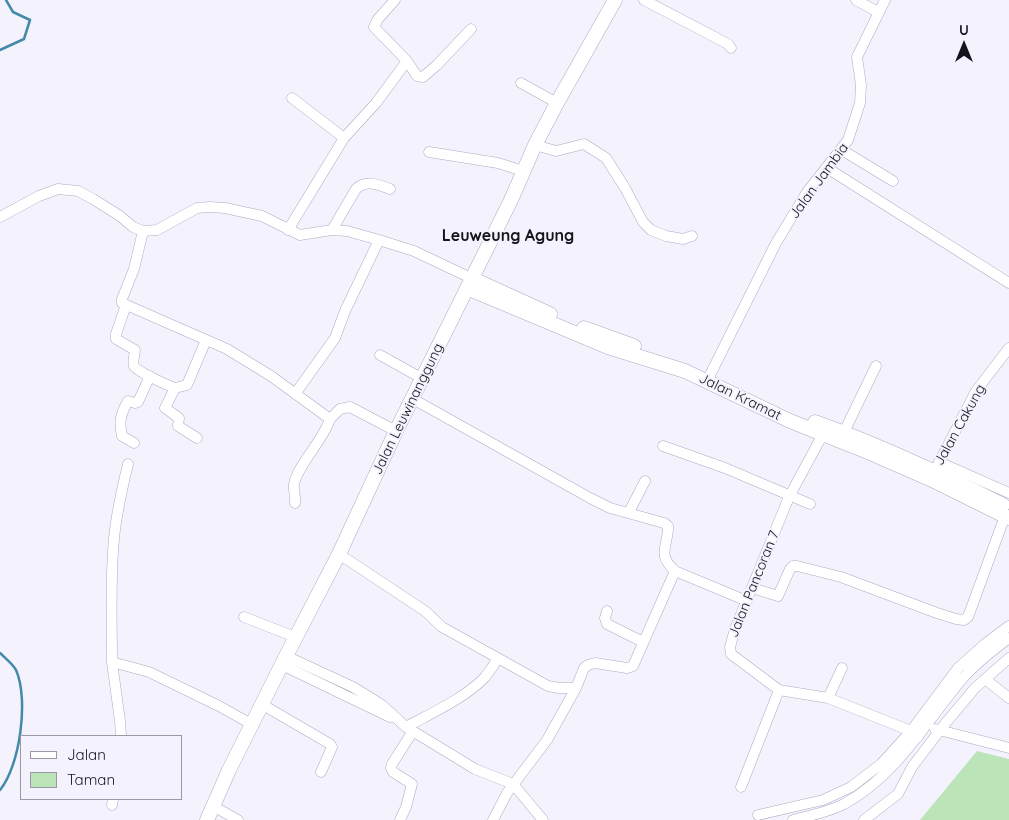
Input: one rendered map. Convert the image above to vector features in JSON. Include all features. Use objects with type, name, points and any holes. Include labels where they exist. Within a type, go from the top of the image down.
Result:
[{"type":"main road","name":"Jalan Leuwinanggung","points":[[207,820],[229,770],[339,554],[396,431],[423,379],[466,279],[511,200],[535,145],[557,103],[615,0]]},
{"type":"main road","name":"Jalan Kramat","points":[[466,279],[608,347],[709,377],[934,470],[1008,514]]},
{"type":"main road","name":"Jalan Kramat","points":[[709,377],[790,421],[868,452],[934,470]]},
{"type":"street","points":[[395,0],[378,19],[374,27],[407,62],[417,76],[423,77],[437,65],[470,29]]},
{"type":"street","points":[[644,0],[728,44],[731,48]]},
{"type":"street","points":[[856,0],[878,12]]},
{"type":"street","name":"Jalan Jambia","points":[[709,377],[776,243],[806,192],[842,150],[848,140],[860,103],[861,85],[857,57],[885,0]]},
{"type":"street","points":[[288,230],[344,138],[376,103],[407,62]]},
{"type":"street","points":[[520,83],[557,103]]},
{"type":"street","points":[[292,98],[344,138]]},
{"type":"street","points":[[535,145],[556,151],[584,144],[606,158],[626,188],[643,222],[651,230],[683,240],[692,236]]},
{"type":"street","points":[[842,150],[893,181]]},
{"type":"street","points":[[429,152],[498,163],[523,171]]},
{"type":"street","points":[[827,168],[1009,283]]},
{"type":"street","points":[[332,230],[356,188],[360,185],[376,184],[390,189]]},
{"type":"street","points":[[0,217],[39,196],[58,189],[78,191],[120,216],[133,227],[143,231],[157,230],[197,208],[210,207],[262,216],[300,235],[332,230],[347,231],[379,240],[414,251],[466,279]]},
{"type":"street","points":[[143,231],[134,269],[122,299],[122,304],[206,340],[249,362],[330,419]]},
{"type":"street","points":[[296,394],[335,338],[345,311],[379,240]]},
{"type":"street","points":[[126,305],[116,338],[135,349],[134,366],[175,388],[187,385],[206,340]]},
{"type":"street","name":"Jalan Cakung","points":[[934,470],[976,391],[1009,348]]},
{"type":"street","points":[[380,355],[423,379]]},
{"type":"street","points":[[844,432],[876,366]]},
{"type":"street","points":[[134,443],[122,436],[119,427],[121,418],[128,401],[138,402],[150,376]]},
{"type":"street","points":[[175,388],[165,408],[179,417],[178,426],[197,438]]},
{"type":"street","points":[[413,399],[610,508],[664,523],[668,526],[664,559],[675,571],[747,601]]},
{"type":"street","points":[[294,503],[294,483],[302,466],[326,430],[330,419],[343,408],[350,407],[396,431]]},
{"type":"street","name":"Jalan Pancoran 7","points":[[823,434],[790,497],[731,640],[731,654],[779,690],[828,698],[915,734]]},
{"type":"street","points":[[663,446],[725,468],[810,504]]},
{"type":"street","points":[[121,735],[120,714],[112,662],[112,595],[114,539],[128,464]]},
{"type":"street","points":[[934,470],[1009,493]]},
{"type":"street","points":[[629,512],[645,481]]},
{"type":"street","points":[[752,588],[778,596],[790,569],[793,566],[797,566],[841,577],[937,613],[964,620],[968,617],[1008,514]]},
{"type":"street","points":[[339,554],[425,611],[442,627],[548,686],[576,688]]},
{"type":"street","points":[[493,820],[513,784],[547,740],[576,688],[584,668],[595,663],[626,668],[633,666],[675,571]]},
{"type":"street","points":[[607,611],[606,624],[643,642]]},
{"type":"street","points":[[244,617],[296,637]]},
{"type":"street","points":[[793,820],[842,805],[888,772],[958,668],[1009,626]]},
{"type":"street","points":[[758,815],[823,800],[851,787],[926,727],[964,677],[1009,638]]},
{"type":"street","points":[[400,820],[412,784],[393,772],[391,768],[406,726],[452,701],[476,684],[484,678],[498,658]]},
{"type":"street","points":[[864,820],[898,794],[912,767],[940,730],[985,679],[1009,658]]},
{"type":"street","points":[[284,660],[406,726],[475,769],[513,784],[543,820]]},
{"type":"street","points":[[112,662],[149,672],[220,706],[253,725]]},
{"type":"street","points":[[828,698],[842,668]]},
{"type":"street","points":[[985,679],[1009,698]]},
{"type":"street","points":[[741,787],[779,690]]},
{"type":"street","points":[[262,705],[330,744],[332,747],[321,772]]},
{"type":"street","points":[[926,727],[1009,748]]},
{"type":"street","points":[[213,806],[238,820]]},
{"type":"green space","points":[[977,751],[1009,759],[1009,820],[920,820]]},
{"type":"waterway","points":[[0,50],[24,39],[30,20],[13,12],[6,0]]},
{"type":"waterway","points":[[0,653],[16,670],[22,698],[22,714],[17,749],[13,765],[0,790]]},
{"type":"district","name":"Leuweung Agung","points":[[508,236]]}]
